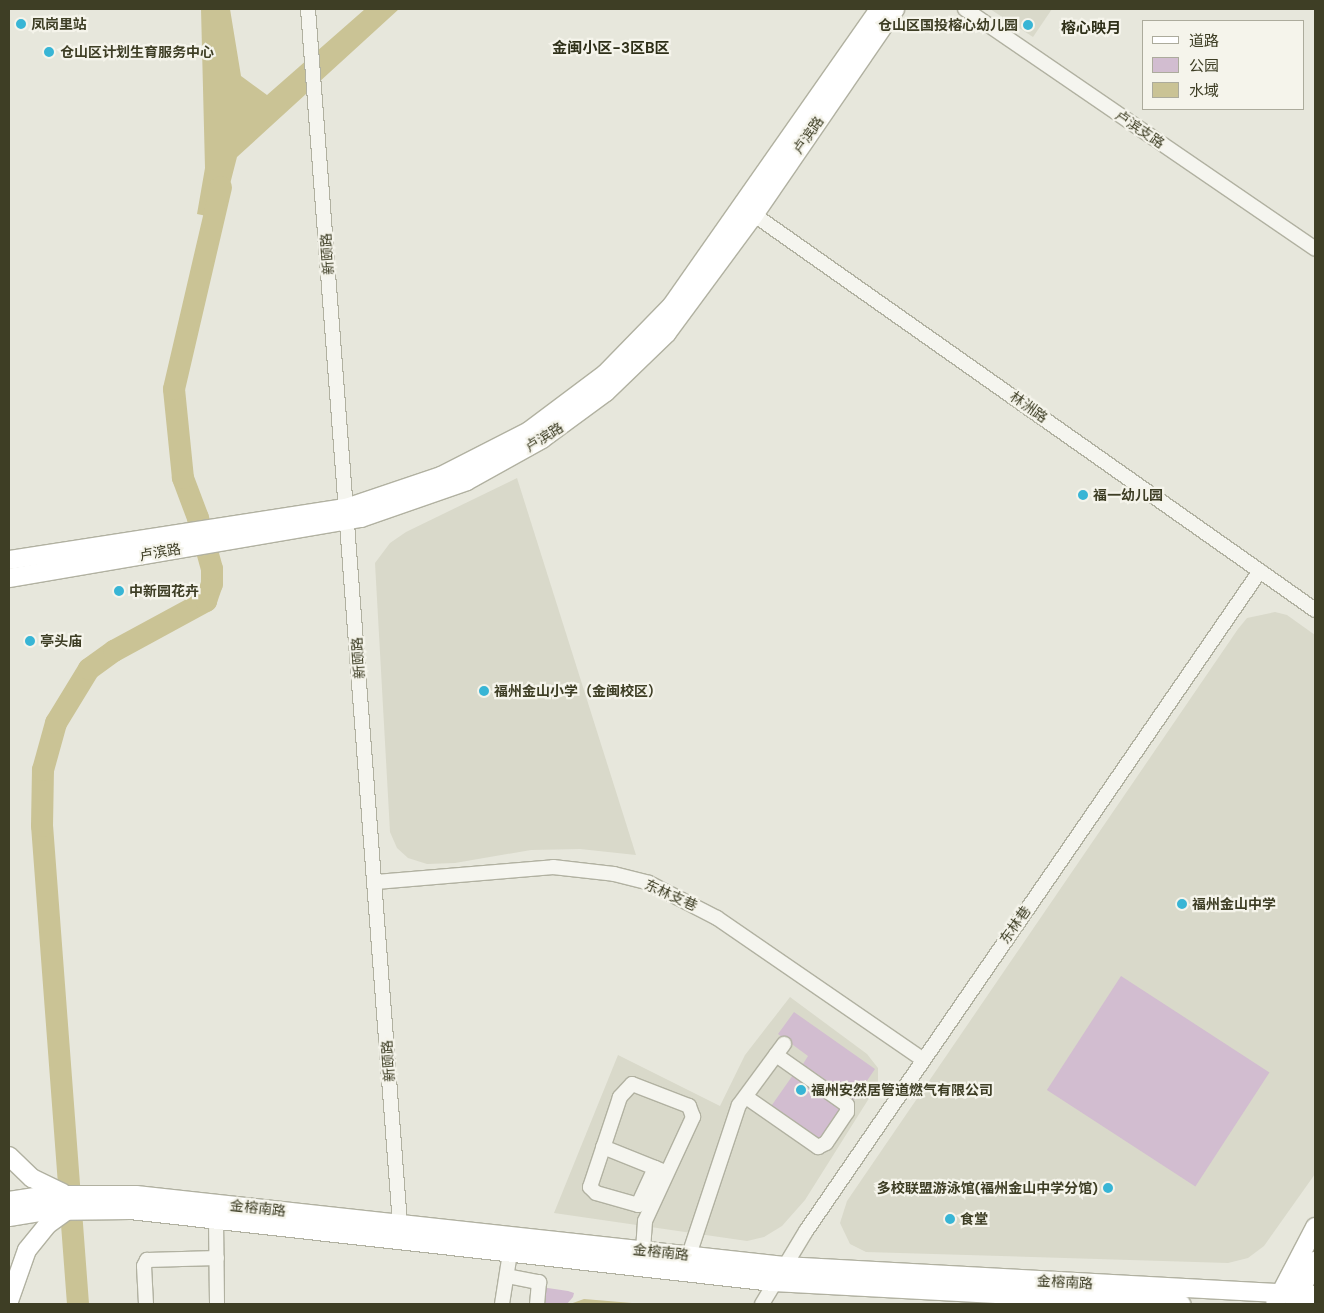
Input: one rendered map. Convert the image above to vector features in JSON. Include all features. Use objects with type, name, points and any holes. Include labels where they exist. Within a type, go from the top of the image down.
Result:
[{"type":"main road","points":[[748,211],[879,9]]},
{"type":"main road","name":"卢滨路","points":[[9,578],[176,542],[406,505],[467,481],[567,423],[624,376],[667,334],[748,211],[895,9]]},
{"type":"main road","points":[[9,560],[176,542]]},
{"type":"main road","points":[[9,1156],[32,1178],[66,1202],[27,1250],[9,1301]]},
{"type":"main road","name":"金榕南路","points":[[9,1201],[47,1203],[98,1201],[400,1224],[784,1266],[1278,1298],[1303,1297]]},
{"type":"main road","name":"金榕南路","points":[[98,1201],[216,1220],[773,1282],[1181,1304]]},
{"type":"main road","name":"金榕南路","points":[[9,1217],[47,1203]]},
{"type":"main road","points":[[1278,1298],[1315,1227]]},
{"type":"main road","points":[[1303,1297],[1315,1261]]},
{"type":"street","name":"新颐路","points":[[308,9],[376,882],[400,1224]]},
{"type":"street","name":"卢滨支路","points":[[965,9],[1315,249]]},
{"type":"street","name":"林洲路","points":[[748,211],[1315,610]]},
{"type":"street","name":"东林巷","points":[[762,1304],[773,1282],[922,1059],[1260,571]]},
{"type":"street","name":"东林支巷","points":[[376,882],[553,868],[614,874],[649,883],[702,908],[922,1059]]},
{"type":"street","points":[[689,1255],[740,1105],[780,1050],[847,1105],[847,1112],[826,1143],[818,1148],[746,1097]]},
{"type":"street","points":[[632,1084],[689,1106],[693,1111],[694,1117],[661,1170],[638,1205],[596,1193],[590,1187],[620,1097],[632,1084]]},
{"type":"street","points":[[603,1147],[661,1170]]},
{"type":"street","points":[[643,1250],[645,1222],[661,1170]]},
{"type":"street","points":[[216,1220],[217,1304]]},
{"type":"street","points":[[502,1304],[510,1252]]},
{"type":"street","points":[[146,1304],[144,1266],[147,1260],[217,1258]]},
{"type":"street","points":[[507,1276],[539,1282],[538,1304]]},
{"type":"shaded area","name":"仓山区国投榕心幼儿园","points":[[990,9],[1052,9],[1033,37]]},
{"type":"shaded area","name":"福州金山小学（金闽校区）","points":[[517,478],[636,855],[580,849],[531,850],[455,863],[427,864],[408,858],[397,848],[390,832],[375,563],[390,543],[406,532]]},
{"type":"shaded area","name":"福州金山中学","points":[[1275,612],[1287,615],[1315,635],[1315,1174],[1264,1246],[1248,1258],[1228,1263],[866,1252],[850,1244],[840,1223],[847,1201],[1238,629],[1247,618]]},
{"type":"shaded area","points":[[790,997],[867,1054],[878,1068],[878,1084],[805,1200],[782,1226],[764,1237],[747,1241],[554,1213],[618,1055],[720,1106],[745,1055]]},
{"type":"green space","points":[[1121,976],[1269,1072],[1195,1186],[1047,1090]]},
{"type":"green space","points":[[794,1012],[875,1069],[854,1100],[803,1064],[808,1056],[778,1034]]},
{"type":"green space","points":[[793,1075],[843,1110],[822,1140],[772,1105]]},
{"type":"green space","points":[[541,1287],[574,1293],[567,1304],[539,1304]]},
{"type":"water","points":[[201,9],[230,9],[241,76],[267,95],[365,9],[399,9],[237,157],[221,219],[197,214],[205,168]]},
{"type":"water","points":[[584,1299],[644,1304],[570,1304]]},
{"type":"waterway","points":[[78,1304],[42,826],[43,770],[56,723],[89,669],[114,651],[206,601],[212,584],[212,569],[198,518],[183,478],[174,389],[221,187]]},
{"type":"place","name":"凤岗里站","points":[[21,24]]},
{"type":"place","name":"仓山区国投榕心幼儿园","points":[[1028,25]]},
{"type":"place","name":"仓山区计划生育服务中心","points":[[49,52]]},
{"type":"place","name":"福一幼儿园","points":[[1083,495]]},
{"type":"place","name":"中新园花卉","points":[[119,591]]},
{"type":"place","name":"亭头庙","points":[[30,641]]},
{"type":"place","name":"福州金山小学（金闽校区）","points":[[484,691]]},
{"type":"place","name":"福州金山中学","points":[[1182,904]]},
{"type":"place","name":"福州安然居管道燃气有限公司","points":[[801,1090]]},
{"type":"place","name":"多校联盟游泳馆(福州金山中学分馆)","points":[[1108,1188]]},
{"type":"place","name":"食堂","points":[[950,1219]]},
{"type":"district","name":"榕心映月","points":[[1091,29]]},
{"type":"district","name":"金闽小区-3区B区","points":[[611,49]]}]
